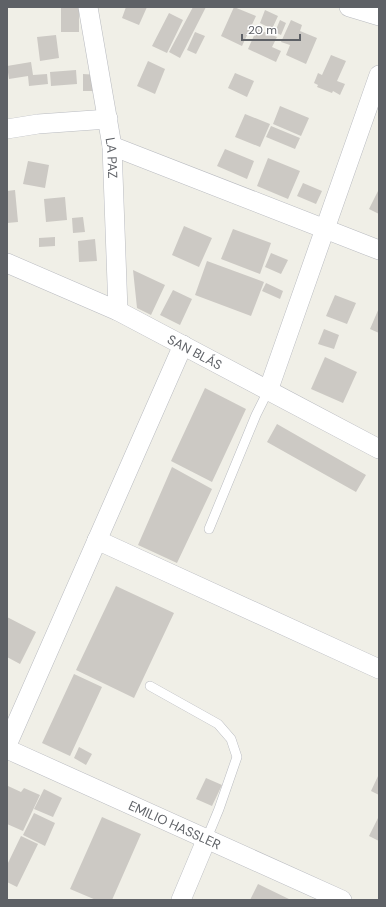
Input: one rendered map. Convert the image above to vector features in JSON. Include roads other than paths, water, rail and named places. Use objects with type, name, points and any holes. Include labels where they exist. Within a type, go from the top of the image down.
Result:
[{"type":"street","name":"LA PAZ","points":[[88,7],[112,146],[118,310]]},
{"type":"street","points":[[349,7],[379,16]]},
{"type":"street","points":[[268,391],[379,75]]},
{"type":"street","points":[[7,129],[38,124],[108,119]]},
{"type":"street","points":[[112,146],[324,230],[379,250]]},
{"type":"street","name":"SAN BLÁS","points":[[7,263],[118,310],[379,449]]},
{"type":"street","points":[[7,745],[183,345]]},
{"type":"street","points":[[97,540],[379,669]]},
{"type":"street","name":"EMILIO HASSLER","points":[[7,749],[342,900]]},
{"type":"street","points":[[181,900],[207,838]]},
{"type":"lane","points":[[209,529],[256,415],[268,391]]},
{"type":"lane","points":[[150,686],[218,724],[231,739],[237,757],[207,838]]}]
